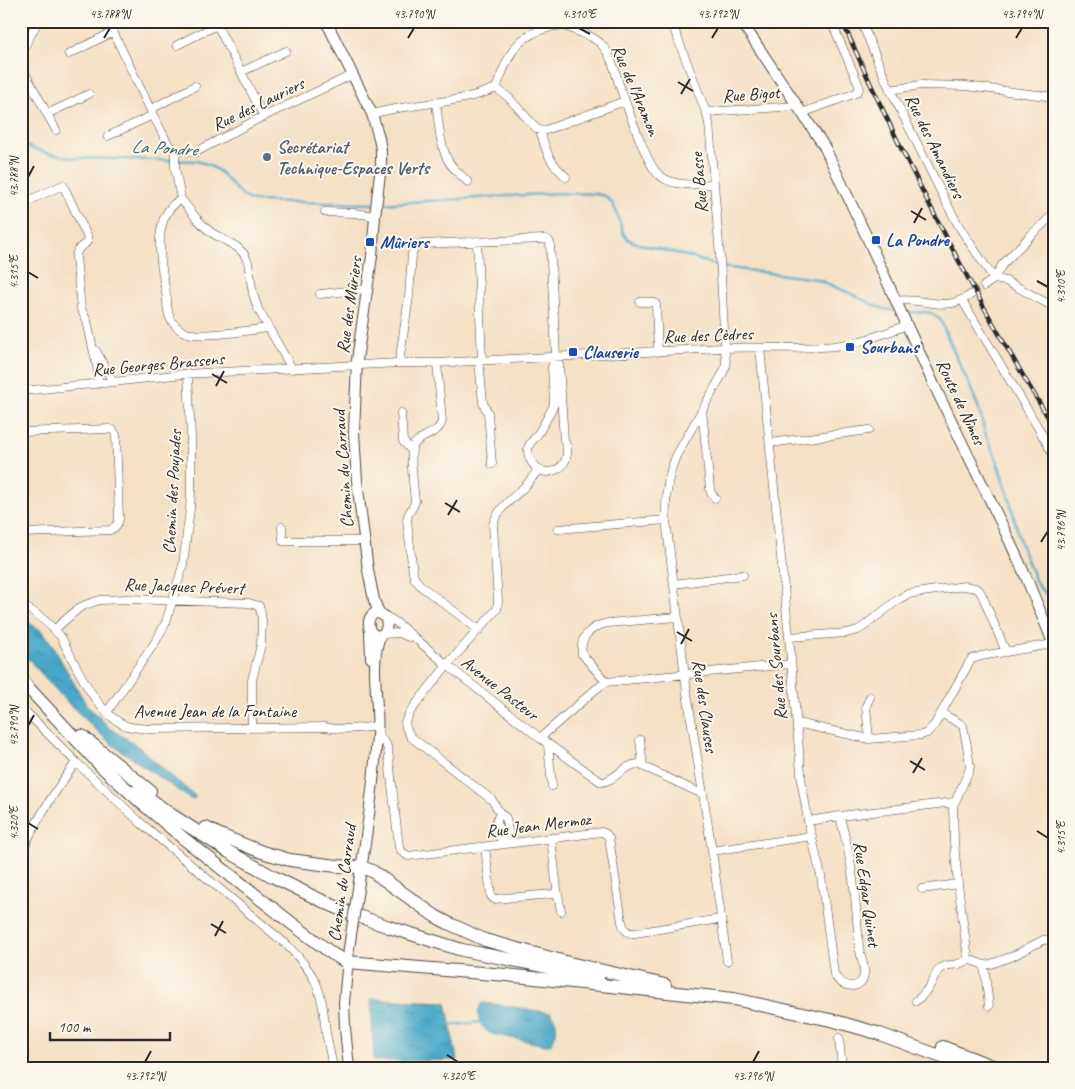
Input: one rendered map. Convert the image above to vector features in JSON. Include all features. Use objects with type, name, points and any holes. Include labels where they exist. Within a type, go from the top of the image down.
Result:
[{"type":"main road","points":[[21,680],[101,766],[183,838],[298,928],[334,955],[347,962],[506,975],[712,996]]},
{"type":"main road","points":[[42,703],[147,789],[198,825],[220,835],[262,852],[290,860],[361,867],[372,871],[434,916],[485,940],[569,964],[712,996]]},
{"type":"main road","points":[[42,703],[101,760],[170,814],[250,864],[347,912],[462,950],[588,976],[734,1000],[834,1021],[877,1032],[972,1068]]},
{"type":"main road","points":[[734,1000],[755,1000],[808,1009],[872,1024],[901,1032],[997,1068]]},
{"type":"street","points":[[21,53],[24,42],[38,21]]},
{"type":"street","points":[[70,54],[120,21]]},
{"type":"street","name":"Rue des Mûriers","points":[[326,21],[372,114],[381,150],[372,256],[356,366]]},
{"type":"street","name":"Rue Basse","points":[[671,21],[709,123],[726,348]]},
{"type":"street","name":"Route de Nîmes","points":[[742,21],[824,146],[934,385],[1004,529],[1054,645]]},
{"type":"street","name":"Rue Bigot","points":[[706,112],[800,109],[859,90],[860,87],[831,21]]},
{"type":"street","name":"Rue des Amandiers","points":[[861,21],[890,90],[926,163],[960,228],[994,279]]},
{"type":"street","points":[[177,45],[216,23],[264,117]]},
{"type":"street","name":"Rue de l'Aramon","points":[[496,88],[505,62],[519,43],[529,35],[558,23],[586,34],[601,44],[611,60],[647,158],[657,172],[667,180],[678,183],[714,184]]},
{"type":"street","points":[[110,26],[168,144],[175,151],[175,168],[181,199],[206,228],[237,247],[244,254],[248,262],[254,301],[292,369]]},
{"type":"street","points":[[241,72],[286,51]]},
{"type":"street","points":[[21,66],[56,130]]},
{"type":"street","name":"Rue des Lauriers","points":[[175,151],[196,152],[352,75]]},
{"type":"street","points":[[890,90],[921,85],[966,86],[1054,97]]},
{"type":"street","points":[[108,136],[195,86]]},
{"type":"street","points":[[372,114],[386,110],[470,97],[496,88],[508,97],[535,127],[545,130],[625,101]]},
{"type":"street","points":[[47,114],[89,94]]},
{"type":"street","points":[[436,103],[442,142],[448,159],[468,182]]},
{"type":"street","points":[[540,130],[546,153],[566,178]]},
{"type":"street","points":[[21,204],[63,185],[88,239],[88,242],[79,248],[76,257],[81,309],[87,321],[98,371],[98,384]]},
{"type":"street","points":[[181,199],[168,211],[160,232],[161,256],[169,314],[172,322],[183,332],[191,334],[217,334],[268,328]]},
{"type":"street","points":[[326,212],[375,215]]},
{"type":"street","points":[[984,286],[994,279],[1002,265],[1035,230],[1054,214]]},
{"type":"street","points":[[399,363],[409,297],[412,254],[416,246],[421,244],[544,238],[549,241],[556,356],[559,365],[564,440],[568,452],[561,467],[550,472],[544,472],[538,470],[532,464],[528,457],[528,448],[553,407],[552,367],[556,356]]},
{"type":"street","points":[[477,241],[483,404],[488,413],[492,464]]},
{"type":"street","points":[[994,279],[1006,281],[1054,307]]},
{"type":"street","points":[[320,294],[367,289]]},
{"type":"street","points":[[896,301],[911,299],[945,304],[962,300],[972,294]]},
{"type":"street","points":[[962,300],[1054,456]]},
{"type":"street","points":[[640,302],[652,302],[656,305],[658,352]]},
{"type":"street","name":"Rue des Cèdres","points":[[356,366],[726,348],[834,346],[863,341],[907,325]]},
{"type":"street","points":[[93,348],[112,382]]},
{"type":"street","name":"Rue des Clauses","points":[[726,348],[725,369],[671,466],[666,495],[666,520],[677,617],[712,852],[726,961]]},
{"type":"street","name":"Rue des Sourbans","points":[[760,348],[802,784],[808,821],[821,876],[829,942],[834,974],[837,980]]},
{"type":"street","points":[[411,450],[416,443],[438,429],[441,424],[437,363]]},
{"type":"street","name":"Rue Georges Brassens","points":[[21,391],[188,374],[356,366]]},
{"type":"street","name":"Chemin du Carraud","points":[[356,366],[354,444],[368,570],[371,657],[377,703]]},
{"type":"street","name":"Chemin des Poujades","points":[[107,712],[152,649],[166,622],[183,565],[190,509],[191,453],[188,374]]},
{"type":"street","points":[[702,409],[710,489],[715,498]]},
{"type":"street","points":[[401,413],[403,441],[411,450],[415,501],[407,520],[414,576],[422,587],[479,630]]},
{"type":"street","points":[[21,432],[109,429],[115,432],[118,519],[117,525],[110,530],[21,533]]},
{"type":"street","points":[[770,443],[869,430]]},
{"type":"street","points":[[505,843],[508,837],[506,818],[498,811],[489,797],[411,737],[405,722],[406,717],[447,665],[494,613],[498,606],[494,520],[499,512],[526,486],[538,470]]},
{"type":"street","points":[[558,529],[666,520]]},
{"type":"street","points":[[282,527],[283,541],[365,540]]},
{"type":"street","name":"Chemin du Carraud","points":[[349,1068],[344,1002],[347,962],[372,794],[378,729],[376,651],[387,625],[374,600],[368,570]]},
{"type":"street","points":[[674,584],[743,575]]},
{"type":"street","points":[[789,637],[852,632],[863,627],[908,594],[965,586],[979,590],[1006,652]]},
{"type":"street","name":"Rue Jacques Prévert","points":[[55,629],[79,608],[100,600],[127,599],[249,603],[259,606],[262,636],[252,680],[252,727]]},
{"type":"street","name":"Avenue Jean de la Fontaine","points":[[21,604],[55,629],[64,642],[90,692],[107,712],[126,726],[150,729],[252,727],[378,729]]},
{"type":"street","points":[[369,620],[371,615],[381,614]]},
{"type":"street","name":"Avenue Pasteur","points":[[381,614],[391,618],[417,641],[540,738],[606,682]]},
{"type":"street","points":[[677,617],[599,625],[587,634],[581,651],[582,654],[606,682],[791,664]]},
{"type":"street","points":[[370,631],[376,636],[382,635]]},
{"type":"street","name":"Avenue Pasteur","points":[[382,635],[399,633],[417,641]]},
{"type":"street","points":[[797,722],[869,739],[921,735],[931,729],[972,659],[1054,645]]},
{"type":"street","points":[[869,739],[866,706],[870,697]]},
{"type":"street","points":[[21,707],[142,824],[287,945],[306,965],[316,982],[323,1005],[326,1034],[333,1068]]},
{"type":"street","points":[[941,713],[962,726],[970,766],[953,806],[958,884],[968,959]]},
{"type":"street","name":"Rue Jean Mermoz","points":[[378,729],[388,750],[399,847],[408,856],[602,832],[608,836],[623,925],[624,929],[629,933],[720,919]]},
{"type":"street","points":[[540,738],[599,782],[606,782],[630,765],[638,764],[702,794]]},
{"type":"street","points":[[640,740],[643,766]]},
{"type":"street","points":[[548,744],[552,786]]},
{"type":"street","points":[[21,854],[50,800],[76,762]]},
{"type":"street","points":[[808,821],[954,802]]},
{"type":"street","name":"Rue Edgar Quinet","points":[[837,980],[848,986],[855,986],[862,981],[864,974],[859,951],[852,871],[840,816]]},
{"type":"street","points":[[712,852],[812,836]]},
{"type":"street","points":[[551,838],[561,911]]},
{"type":"street","points":[[485,847],[491,896],[494,899],[554,894],[557,889]]},
{"type":"street","points":[[922,889],[958,884]]},
{"type":"street","points":[[968,959],[984,965],[991,964],[1013,956],[1043,940],[1054,939]]},
{"type":"street","points":[[916,1001],[927,990],[939,969],[963,963],[968,959]]},
{"type":"street","points":[[984,965],[989,1006]]},
{"type":"street","points":[[839,1038],[842,1068]]},
{"type":"water","points":[[21,618],[42,631],[51,643],[86,704],[111,729],[135,744],[196,797],[192,800],[110,743],[65,700],[21,651]]},
{"type":"water","points":[[371,999],[446,1002],[457,1060],[374,1061]]},
{"type":"water","points":[[482,1003],[551,1013],[556,1025],[553,1041],[550,1045],[545,1045],[488,1032],[479,1021],[478,1012]]},
{"type":"waterway","name":"La Pondre","points":[[21,144],[41,151],[75,158],[196,161],[209,165],[218,171],[239,193],[253,201],[374,204]]},
{"type":"waterway","name":"La Pondre","points":[[379,204],[558,193],[597,194],[605,196],[612,203],[624,235],[629,240],[639,244],[722,267],[816,279],[871,304],[884,309],[898,311]]},
{"type":"waterway","name":"La Pondre","points":[[905,312],[928,312],[941,321],[978,406],[986,436],[996,458],[1010,501],[1020,542],[1037,585],[1045,593],[1054,593]]},
{"type":"waterway","points":[[451,1025],[480,1022]]},
{"type":"tunnel","points":[[972,294],[984,286]]},
{"type":"railway","points":[[842,21],[890,125],[941,228],[1024,378],[1054,427]]},
{"type":"place","name":"Secrétariat Technique-Espaces Verts","points":[[267,157]]},
{"type":"place","name":"La Pondre","points":[[876,240]]},
{"type":"place","name":"Mûriers","points":[[370,242]]},
{"type":"place","name":"Sourbans","points":[[850,347]]},
{"type":"place","name":"Clauserie","points":[[573,352]]}]
